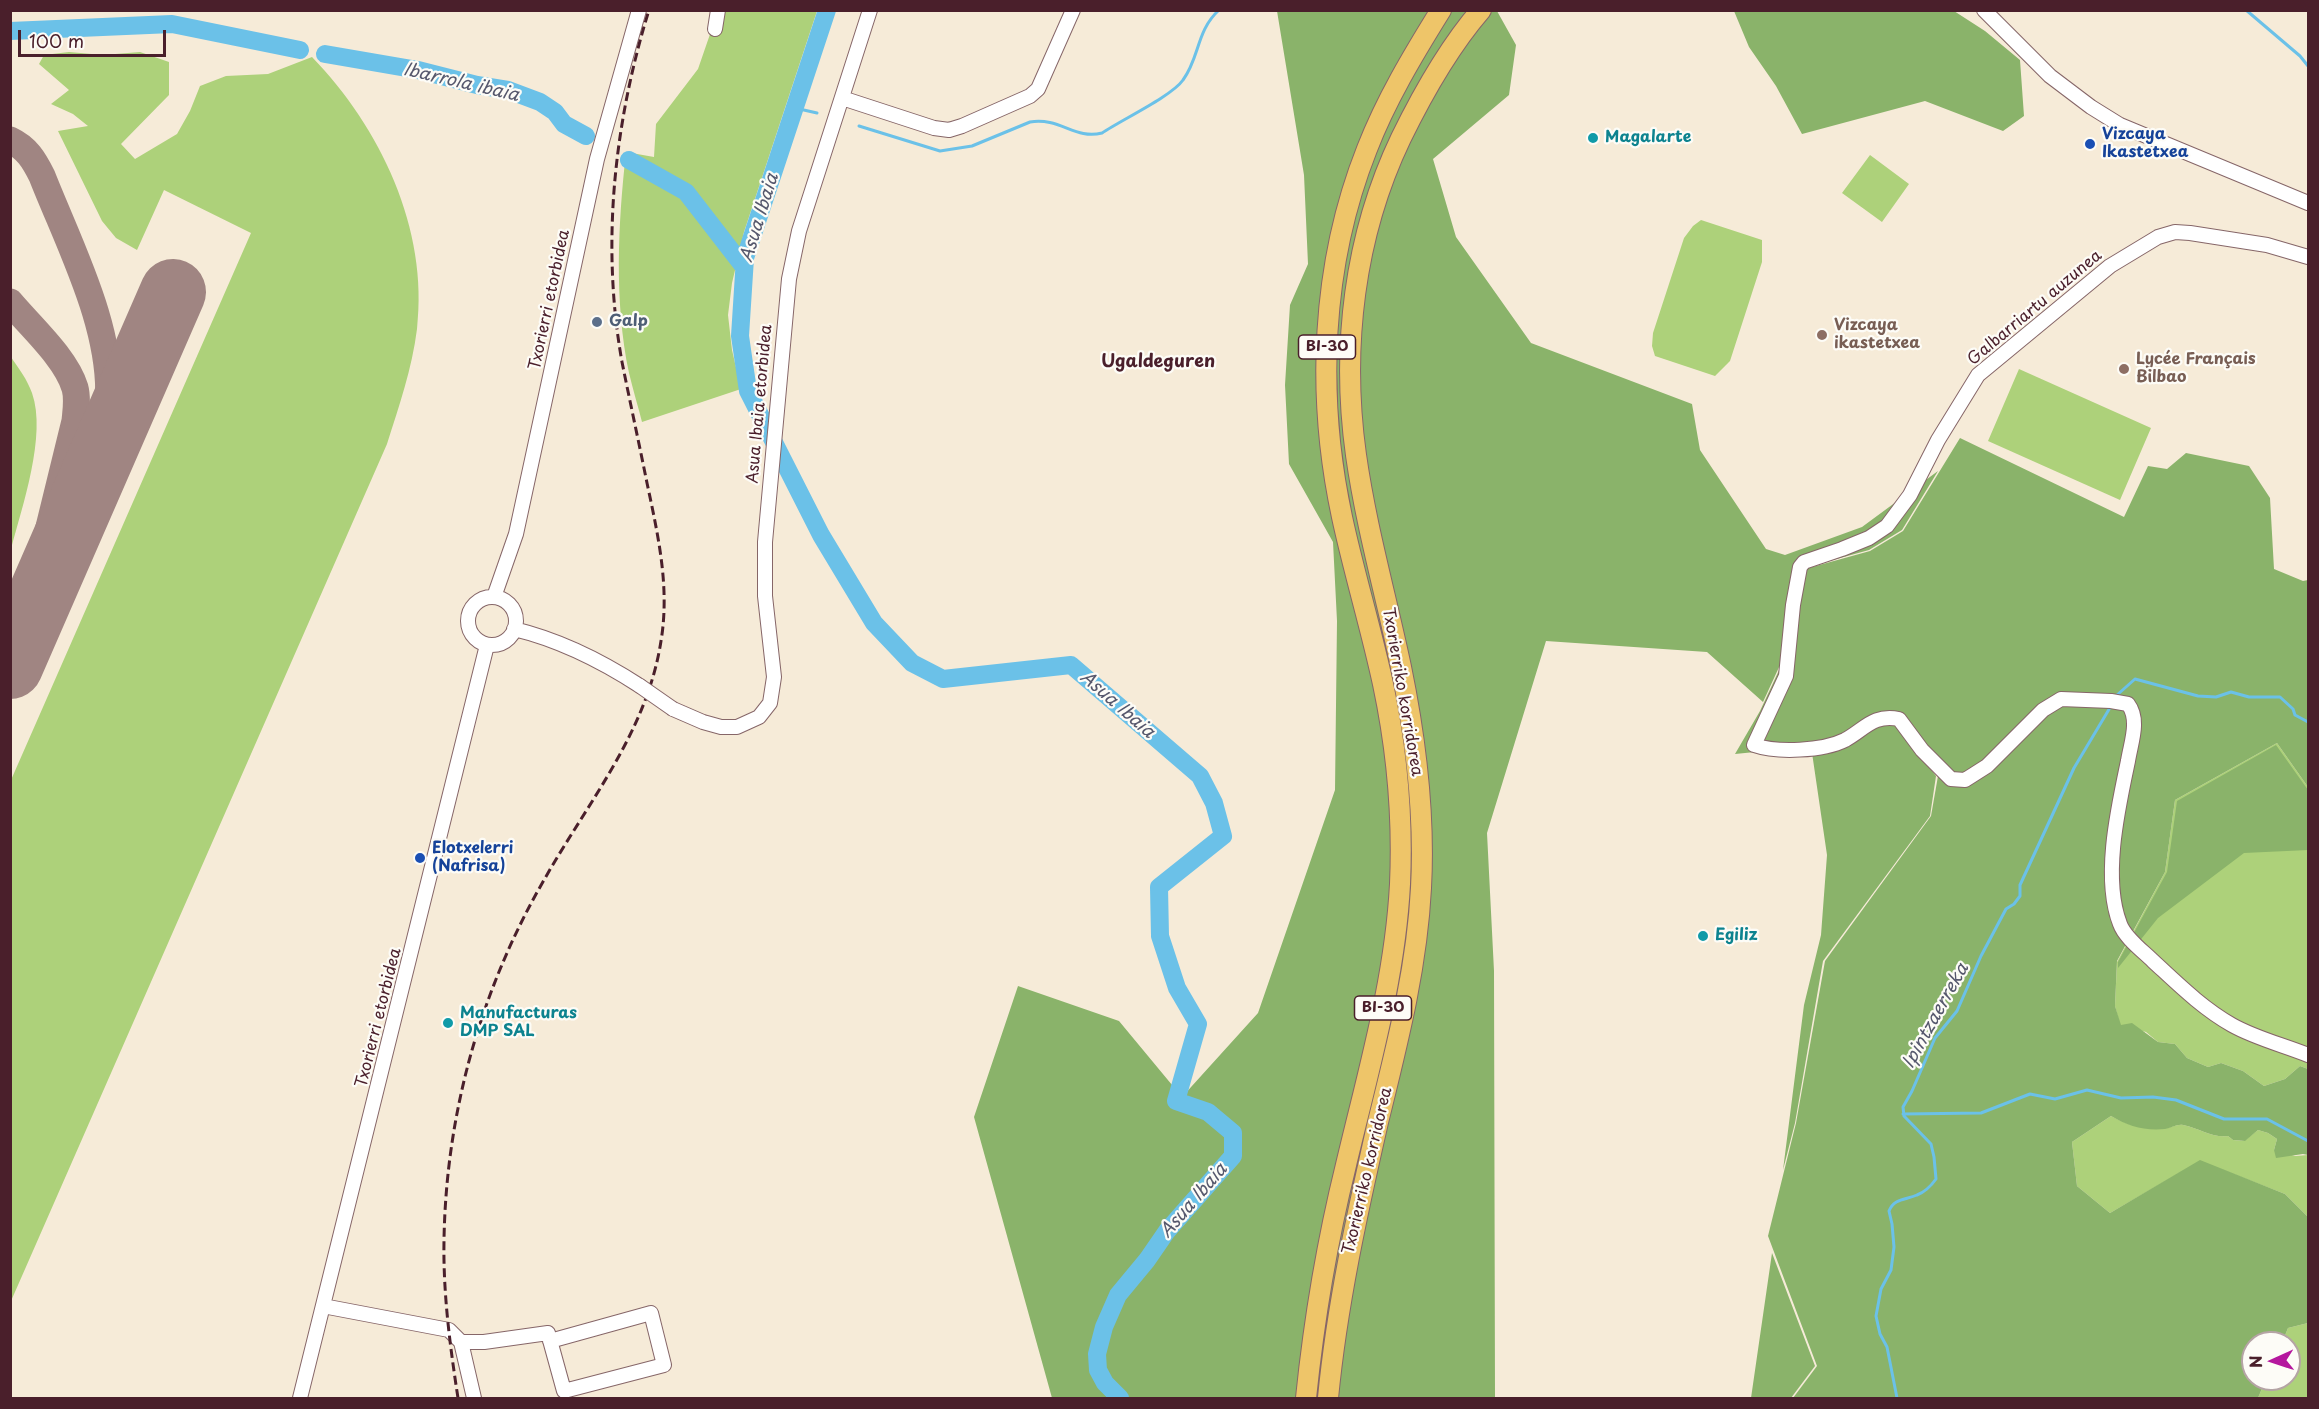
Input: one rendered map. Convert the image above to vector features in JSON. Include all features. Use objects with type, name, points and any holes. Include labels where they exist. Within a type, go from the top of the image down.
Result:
[{"type":"highway","name":"Txorierriko korridorea","points":[[1306,1398],[1324,1271],[1392,961],[1401,856],[1398,785],[1389,717],[1342,518],[1333,466],[1326,388],[1330,306],[1344,225],[1366,151],[1411,58],[1441,10]]},
{"type":"highway","name":"Txorierriko korridorea","points":[[1328,1398],[1348,1256],[1413,968],[1422,871],[1420,792],[1415,746],[1402,675],[1364,503],[1356,454],[1350,370],[1352,319],[1366,236],[1389,165],[1428,87],[1453,47],[1482,10]]},
{"type":"street","name":"Txorierri etorbidea","points":[[494,597],[516,534],[597,159],[639,10]]},
{"type":"street","points":[[715,29],[718,10]]},
{"type":"street","name":"Asua Ibaia etorbidea","points":[[514,629],[576,649],[602,661],[673,709],[703,722],[722,727],[737,727],[759,717],[770,703],[774,677],[764,578],[767,507],[784,328],[794,252],[870,10]]},
{"type":"street","points":[[842,98],[934,128],[949,130],[962,126],[1030,96],[1038,89],[1073,10]]},
{"type":"street","points":[[1976,10],[2003,30]]},
{"type":"street","points":[[1984,10],[2050,76],[2081,100],[2120,125],[2308,203]]},
{"type":"street","points":[[2290,196],[2308,209]]},
{"type":"street","name":"Galbarriartu auzunea","points":[[2308,257],[2267,245],[2190,233],[2175,232],[2158,237],[2110,266],[1978,375],[1938,440],[1910,495],[1887,526],[1860,542],[1804,562],[1800,567],[1793,604],[1786,676],[1754,745],[1763,748],[1797,750],[1844,741],[1872,722],[1887,716],[1899,719],[1922,750],[1951,779],[1965,780],[1987,766],[2043,710],[2061,699],[2128,704],[2134,711],[2134,730],[2115,826],[2112,872],[2120,926],[2140,950],[2215,1014],[2250,1033],[2308,1055]]},
{"type":"street","points":[[494,597],[512,608],[515,615],[514,629],[507,640],[488,645],[474,637],[468,622],[469,614],[478,601],[494,597]]},
{"type":"street","name":"Txorierri etorbidea","points":[[300,1398],[488,645]]},
{"type":"street","points":[[323,1306],[448,1330],[461,1342],[474,1398]]},
{"type":"street","points":[[461,1342],[484,1342],[548,1333],[550,1341],[564,1391],[664,1365],[651,1313],[550,1341]]},
{"type":"green space","points":[[718,11],[817,11],[744,232],[732,283],[728,315],[732,350],[741,389],[642,422],[624,346],[619,290],[619,235],[626,152],[654,157],[656,124],[698,69]]},
{"type":"green space","points":[[1277,11],[1497,11],[1516,45],[1509,95],[1433,159],[1456,237],[1531,343],[1692,404],[1700,450],[1766,549],[1785,555],[1862,527],[1938,471],[1902,530],[1869,550],[1804,568],[1780,665],[1763,702],[1707,652],[1546,641],[1487,833],[1494,971],[1495,1398],[1052,1398],[974,1117],[1018,986],[1119,1021],[1182,1097],[1258,1013],[1335,790],[1337,621],[1333,542],[1289,464],[1285,385],[1290,305],[1308,264],[1304,175]]},
{"type":"green space","points":[[1734,11],[1954,11],[1985,31],[2020,60],[2024,116],[2003,131],[1925,101],[1802,134],[1776,86],[1749,47]]},
{"type":"green space","points":[[69,52],[103,55],[140,52],[169,62],[169,95],[121,144],[135,159],[177,134],[200,86],[226,76],[268,74],[312,57],[359,115],[378,147],[407,217],[415,254],[419,291],[415,344],[387,444],[11,1301],[11,780],[251,233],[164,190],[137,250],[116,238],[102,221],[58,131],[88,126],[73,114],[51,104],[69,90],[39,64],[44,55]]},
{"type":"green space","points":[[1870,155],[1909,184],[1882,222],[1842,193]]},
{"type":"green space","points":[[1701,220],[1762,240],[1762,262],[1730,361],[1715,376],[1655,356],[1652,346],[1653,333],[1684,238]]},
{"type":"green space","points":[[11,357],[32,393],[37,429],[31,471],[11,549]]},
{"type":"green space","points":[[2019,369],[2151,428],[2120,500],[1988,441]]},
{"type":"green space","points":[[1960,438],[2124,517],[2148,466],[2167,469],[2186,453],[2249,466],[2270,498],[2274,569],[2303,581],[2308,580],[2308,787],[2277,743],[2175,800],[2165,872],[2117,961],[2115,1006],[2121,1025],[2132,1023],[2158,1042],[2175,1044],[2187,1058],[2208,1067],[2221,1063],[2243,1071],[2264,1086],[2285,1079],[2300,1066],[2308,1069],[2308,1155],[2276,1158],[2274,1150],[2277,1139],[2258,1130],[2245,1141],[2233,1140],[2228,1136],[2216,1136],[2183,1125],[2165,1129],[2143,1128],[2124,1123],[2111,1116],[2072,1142],[2077,1186],[2110,1213],[2200,1160],[2285,1194],[2308,1217],[2308,1323],[2288,1328],[2287,1331],[2241,1331],[2241,1391],[2261,1391],[2258,1398],[1793,1398],[1817,1366],[1768,1236],[1796,1123],[1825,961],[1931,816],[1938,776],[1891,717],[1844,736],[1785,749],[1735,754],[1760,711],[1781,666],[1805,569],[1870,551],[1903,531]]},
{"type":"green space","points":[[1891,719],[1936,776],[1930,816],[1823,961],[1795,1123],[1783,1170],[1804,1005],[1821,935],[1827,855],[1811,746]]},
{"type":"green space","points":[[2277,743],[2308,787],[2308,1069],[2300,1066],[2285,1079],[2264,1086],[2243,1071],[2221,1063],[2208,1067],[2187,1058],[2175,1044],[2158,1042],[2146,1032],[2120,1025],[2115,1006],[2117,962],[2165,872],[2175,800]]},
{"type":"green space","points":[[2276,745],[2308,790],[2308,850],[2244,853],[2158,918],[2118,968],[2118,962],[2167,872],[2177,801]]},
{"type":"green space","points":[[2111,1116],[2143,1127],[2165,1128],[2183,1125],[2216,1136],[2228,1136],[2233,1140],[2244,1141],[2258,1130],[2268,1133],[2277,1139],[2274,1150],[2295,1156],[2308,1155],[2308,1217],[2285,1194],[2200,1161],[2110,1213],[2077,1186],[2072,1142]]},
{"type":"green space","points":[[1772,1253],[1815,1366],[1791,1398],[1751,1398]]},
{"type":"green space","points":[[2308,1323],[2308,1398],[2258,1398],[2261,1391],[2301,1391],[2301,1331],[2287,1331],[2288,1328]]},
{"type":"waterway","name":"Asua Ibaia","points":[[827,10],[745,258],[740,336],[748,391],[821,535],[874,623],[912,663],[943,679],[1071,665],[1200,776],[1214,803],[1223,836],[1159,887],[1160,936],[1177,988],[1198,1024],[1176,1101],[1208,1112],[1233,1133],[1233,1156],[1167,1231],[1118,1295],[1104,1327],[1097,1354],[1098,1370],[1105,1383],[1120,1398]]},
{"type":"waterway","points":[[859,126],[940,151],[972,146],[1030,122],[1041,121],[1084,134],[1102,133],[1158,100],[1183,80],[1193,62],[1206,27],[1219,10]]},
{"type":"waterway","points":[[2246,10],[2300,56],[2308,66]]},
{"type":"waterway","name":"Ibarrola ibaia","points":[[10,31],[172,24],[300,50]]},
{"type":"waterway","name":"Ibarrola ibaia","points":[[325,54],[418,70],[477,85],[508,90],[540,102],[555,112],[564,124],[586,136]]},
{"type":"waterway","points":[[795,108],[817,113]]},
{"type":"waterway","name":"Ibarrola ibaia","points":[[629,160],[686,192],[744,267]]},
{"type":"waterway","name":"Ipintzaerreka","points":[[2117,695],[2135,679],[2198,696],[2216,697],[2231,692],[2249,697],[2280,697],[2293,709],[2295,715],[2308,722]]},
{"type":"waterway","name":"Ipintzaerreka","points":[[1897,1398],[1887,1347],[1880,1334],[1876,1316],[1881,1289],[1891,1270],[1894,1247],[1889,1211],[1897,1202],[1923,1192],[1936,1179],[1931,1144],[1904,1116],[1903,1107],[1935,1038],[1957,1011],[1981,956],[2006,909],[2020,896],[2020,885],[2074,768],[2111,706]]},
{"type":"waterway","points":[[1903,1114],[1981,1113],[2030,1094],[2055,1099],[2087,1090],[2121,1098],[2153,1097],[2176,1100],[2224,1119],[2267,1119],[2308,1141]]},
{"type":"taxiway","points":[[10,140],[29,155],[42,176],[88,289],[104,349],[108,378],[107,418],[85,495]]},
{"type":"taxiway","points":[[10,302],[64,365],[75,388],[77,400],[75,421],[26,621],[10,664]]},
{"type":"runway","points":[[10,666],[173,292]]},
{"type":"railway","points":[[458,1398],[448,1319],[444,1240],[446,1193],[452,1146],[471,1053],[502,964],[522,922],[544,880],[614,765],[643,706],[654,674],[661,641],[664,601],[662,561],[622,362],[612,274],[614,184],[620,140],[627,96],[649,10]]},
{"type":"place","name":"Magalarte","points":[[1593,138]]},
{"type":"place","name":"Vizcaya Ikastetxea","points":[[2090,144]]},
{"type":"place","name":"Galp","points":[[597,322]]},
{"type":"place","name":"Vizcaya ikastetxea","points":[[1822,335]]},
{"type":"place","name":"Lycée Français Bilbao","points":[[2124,369]]},
{"type":"place","name":"Elotxelerri (Nafrisa)","points":[[420,858]]},
{"type":"place","name":"Egiliz","points":[[1703,936]]},
{"type":"place","name":"Manufacturas DMP SAL","points":[[448,1023]]},
{"type":"district","name":"Ugaldeguren","points":[[1158,362]]}]
